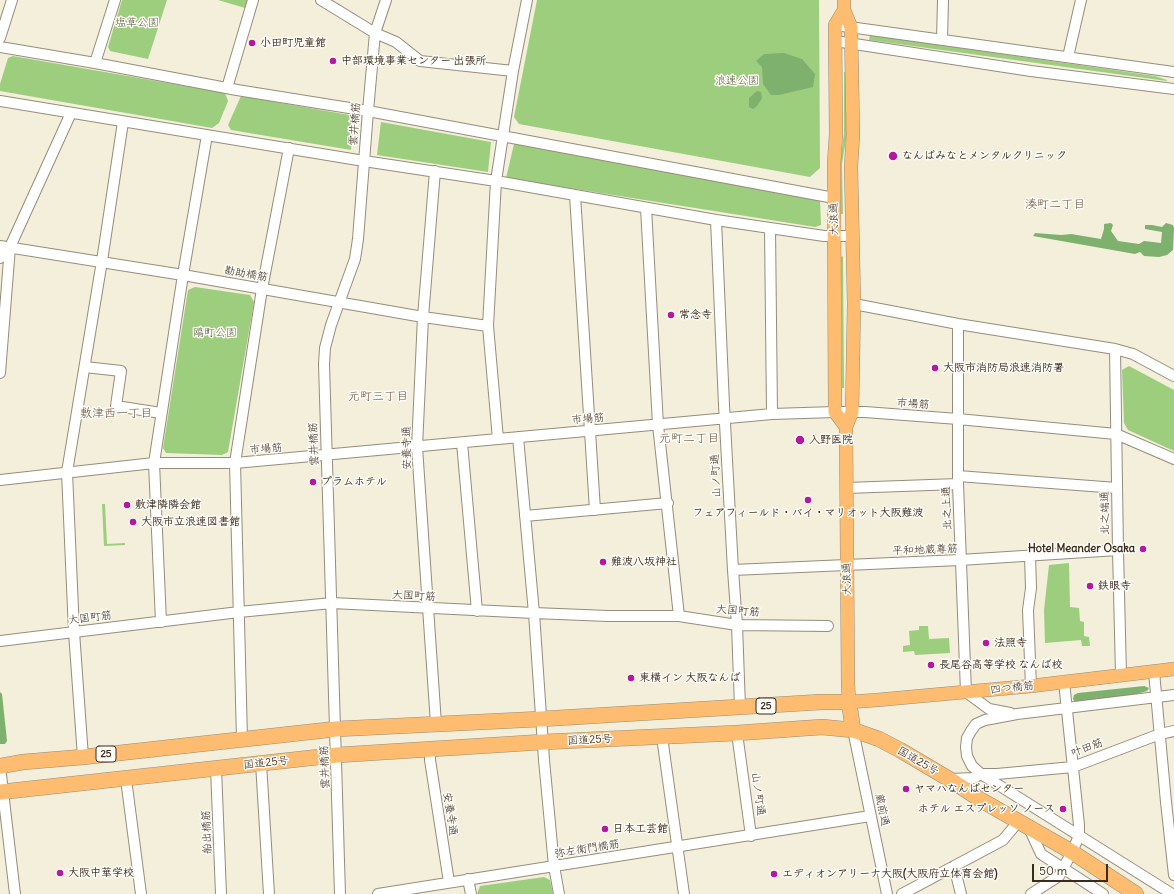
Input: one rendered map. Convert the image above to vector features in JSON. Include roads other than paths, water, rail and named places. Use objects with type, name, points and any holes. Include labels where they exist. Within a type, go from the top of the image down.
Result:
[{"type":"highway","name":"25","points":[[0,766],[23,762],[83,757],[336,729],[849,702]]},
{"type":"highway","name":"大浪通","points":[[849,702],[853,730]]},
{"type":"highway","name":"国道25号","points":[[2,792],[337,755],[822,727],[853,730],[879,739],[900,750],[950,779],[981,800],[1072,852],[1136,894]]},
{"type":"main road","name":"大浪通","points":[[835,412],[835,25],[844,5]]},
{"type":"main road","name":"大浪通","points":[[844,5],[851,27],[853,135],[851,167],[854,304],[852,412],[846,427],[849,702]]},
{"type":"main road","points":[[835,412],[846,427]]},
{"type":"main road","name":"四つ橋筋","points":[[849,702],[1031,686],[1174,669]]},
{"type":"street","points":[[0,38],[12,0]]},
{"type":"street","points":[[95,63],[115,0]]},
{"type":"street","points":[[227,88],[253,0]]},
{"type":"street","points":[[322,0],[375,33],[396,42],[420,61],[513,71]]},
{"type":"street","name":"雲井橋筋","points":[[340,894],[324,364],[325,348],[331,326],[355,259],[358,239],[375,33],[386,0]]},
{"type":"street","points":[[498,439],[488,326],[496,181],[513,71],[527,0]]},
{"type":"street","points":[[942,40],[943,0]]},
{"type":"street","points":[[1068,57],[1081,0]]},
{"type":"street","points":[[835,25],[1174,72]]},
{"type":"street","points":[[836,41],[1031,71],[1174,89]]},
{"type":"street","points":[[0,47],[227,88],[368,110],[834,198]]},
{"type":"street","points":[[0,101],[364,161],[496,181],[716,220],[824,236],[852,236]]},
{"type":"street","points":[[0,258],[71,113]]},
{"type":"street","points":[[83,757],[74,632],[67,472],[102,261],[123,122]]},
{"type":"street","points":[[161,622],[154,463],[183,275],[207,135]]},
{"type":"street","points":[[242,739],[235,463],[262,289],[289,148]]},
{"type":"street","name":"安養寺通","points":[[435,172],[423,317],[417,447],[436,724]]},
{"type":"street","points":[[575,195],[595,510]]},
{"type":"street","points":[[646,208],[658,425],[668,503],[679,616]]},
{"type":"street","name":"山ノ町通","points":[[716,220],[740,707]]},
{"type":"street","points":[[770,228],[772,414]]},
{"type":"street","points":[[0,373],[5,246]]},
{"type":"street","name":"勘助橋筋","points":[[5,246],[102,261],[423,317],[488,326]]},
{"type":"street","points":[[854,304],[958,324],[1115,349],[1133,354],[1174,376]]},
{"type":"street","name":"北之上通","points":[[958,324],[958,480],[966,692]]},
{"type":"street","name":"北之端通","points":[[1115,349],[1118,550],[1122,676]]},
{"type":"street","points":[[85,367],[121,371],[116,406],[161,413]]},
{"type":"street","name":"市場筋","points":[[0,480],[154,463],[235,463],[327,456],[772,414],[835,412],[958,419],[1116,434],[1174,459]]},
{"type":"street","points":[[518,437],[534,613],[541,719],[554,866],[559,894]]},
{"type":"street","points":[[462,443],[477,611]]},
{"type":"street","points":[[846,488],[958,480],[1117,488]]},
{"type":"street","points":[[525,516],[668,503]]},
{"type":"street","name":"平和地蔵尊筋","points":[[733,570],[960,560],[1118,550]]},
{"type":"street","points":[[1030,556],[1031,588],[1028,610],[1031,686]]},
{"type":"street","name":"大国町筋","points":[[0,641],[239,612],[332,603],[608,616],[679,616],[737,624],[828,626]]},
{"type":"street","points":[[1154,672],[1160,734],[1170,801],[1174,875]]},
{"type":"street","points":[[1031,894],[1059,876],[1079,836],[1064,682]]},
{"type":"street","points":[[966,692],[989,709],[1017,714]]},
{"type":"street","points":[[1171,890],[1079,836],[981,774],[972,766],[967,756],[966,747],[967,738],[971,731],[976,724],[984,720],[1017,714],[1174,694]]},
{"type":"street","name":"蔵前通","points":[[853,730],[887,894]]},
{"type":"street","name":"叶田筋","points":[[950,779],[963,780],[974,778],[981,774],[997,774],[1073,766],[1160,734],[1174,731]]},
{"type":"street","name":"山ノ町通","points":[[737,733],[751,836]]},
{"type":"street","points":[[662,737],[684,894]]},
{"type":"street","name":"安養寺通","points":[[430,750],[430,760],[449,882]]},
{"type":"street","points":[[261,763],[269,894]]},
{"type":"street","points":[[0,766],[15,894]]},
{"type":"street","name":"船出橋筋","points":[[216,768],[222,894]]},
{"type":"street","points":[[126,779],[141,894]]},
{"type":"street","name":"弥左衛門橋筋","points":[[378,894],[870,816]]},
{"type":"street","points":[[902,894],[1003,840],[1024,825],[1041,854],[1104,894]]},
{"type":"street","points":[[954,866],[961,894]]},
{"type":"street","points":[[468,879],[471,894]]},
{"type":"place","name":"小田町児童館","points":[[252,43]]},
{"type":"place","name":"中部環境事業センター 出張所","points":[[333,61]]},
{"type":"place","name":"なんばみなとメンタルクリニック","points":[[893,156]]},
{"type":"place","name":"常念寺","points":[[671,315]]},
{"type":"place","name":"大阪市消防局浪速消防署","points":[[935,368]]},
{"type":"place","name":"入野医院","points":[[800,440]]},
{"type":"place","name":"プラムホテル","points":[[313,482]]},
{"type":"place","name":"フェアフィールド・バイ・マリオット大阪難波","points":[[808,500]]},
{"type":"place","name":"敷津隣隣会館","points":[[127,505]]},
{"type":"place","name":"大阪市立浪速図書館","points":[[133,522]]},
{"type":"place","name":"Hotel Meander Osaka","points":[[1143,549]]},
{"type":"place","name":"難波八坂神社","points":[[603,562]]},
{"type":"place","name":"鉄眼寺","points":[[1090,586]]},
{"type":"place","name":"法照寺","points":[[986,643]]},
{"type":"place","name":"長尾谷高等学校 なんば校","points":[[931,665]]},
{"type":"place","name":"東横イン 大阪なんば","points":[[631,678]]},
{"type":"place","name":"ヤマハなんばセンター","points":[[906,789]]},
{"type":"place","name":"ホテル エスプレッソ ノース","points":[[1063,809]]},
{"type":"place","name":"日本工芸館","points":[[605,829]]},
{"type":"place","name":"大阪中華学校","points":[[60,873]]},
{"type":"place","name":"エディオンアリーナ大阪(大阪府立体育会館)","points":[[774,874]]},
{"type":"district","name":"湊町二丁目","points":[[1055,205]]},
{"type":"district","name":"元町三丁目","points":[[378,397]]},
{"type":"district","name":"敷津西一丁目","points":[[116,414]]},
{"type":"district","name":"元町二丁目","points":[[689,439]]},
{"type":"park label","name":"塩草公園","points":[[137,23]]},
{"type":"park label","name":"浪速公園","points":[[737,81]]},
{"type":"park label","name":"鴎町公園","points":[[215,333]]}]
